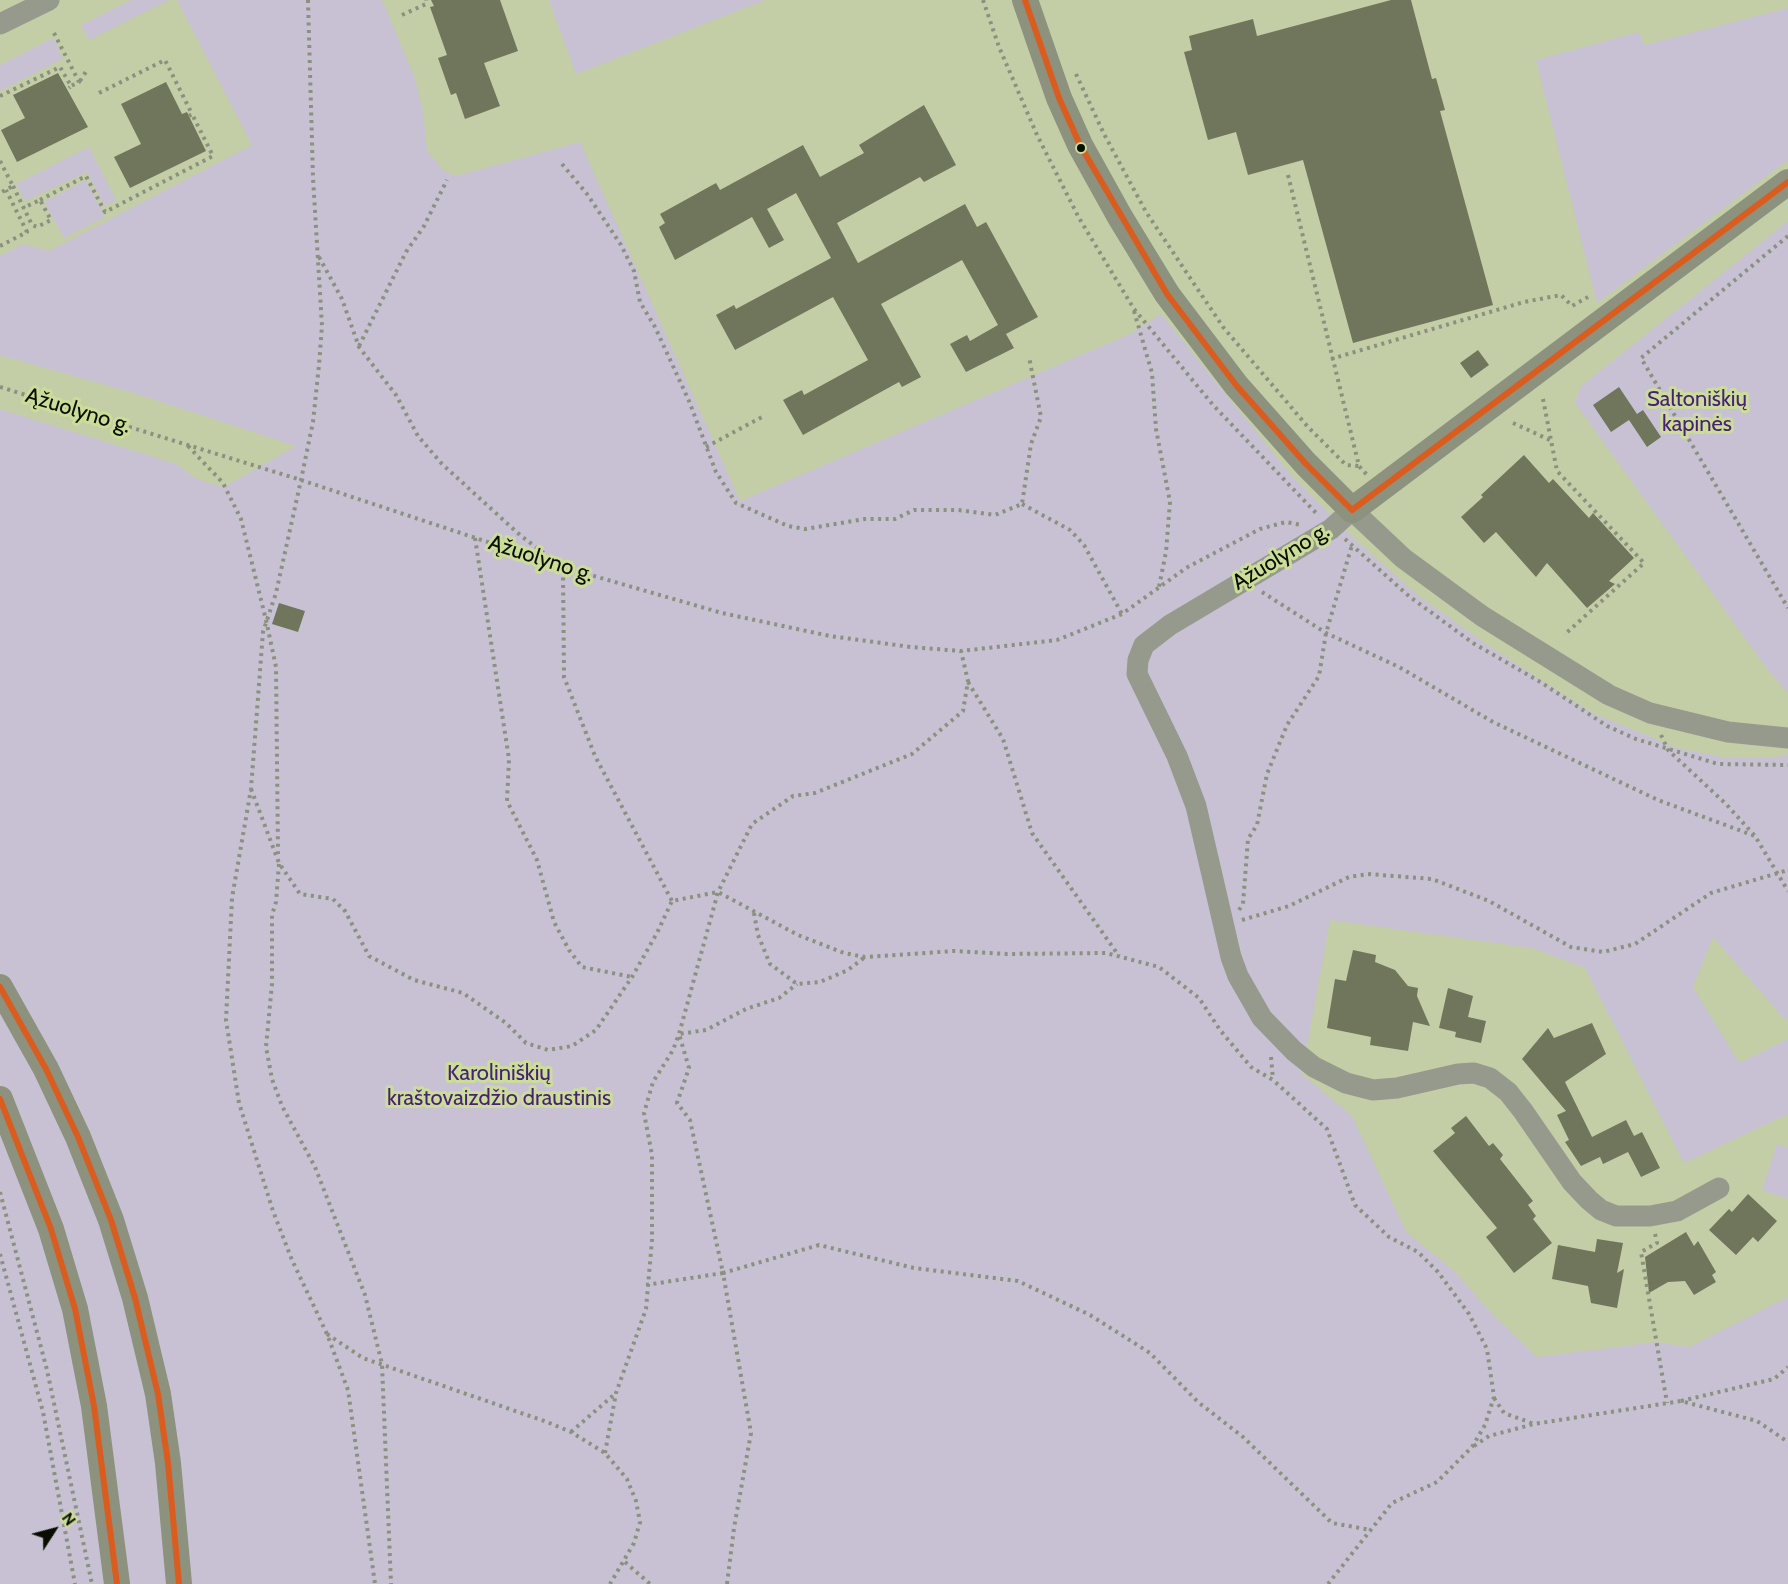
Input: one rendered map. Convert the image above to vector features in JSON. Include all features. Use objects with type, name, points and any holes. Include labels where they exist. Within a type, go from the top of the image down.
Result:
[{"type":"main road","points":[[1025,0],[1059,98],[1080,145],[1167,294],[1236,385],[1306,464],[1352,510]]},
{"type":"main road","name":"Ąžuolyno g.","points":[[1352,510],[1788,182]]},
{"type":"main road","points":[[0,987],[46,1069],[78,1137],[111,1220],[135,1298],[158,1394],[168,1463],[179,1584]]},
{"type":"main road","points":[[0,1099],[51,1229],[75,1309],[94,1406],[117,1584]]},
{"type":"street","points":[[0,24],[49,0]]},
{"type":"street","points":[[1352,510],[1403,558],[1482,616],[1609,695],[1650,713],[1728,732],[1788,738]]},
{"type":"street","name":"Ąžuolyno g.","points":[[1225,926],[1196,806],[1177,756],[1137,674],[1138,660],[1144,645],[1170,625],[1331,529],[1352,510]]},
{"type":"street","points":[[1225,926],[1231,957],[1248,998],[1269,1026],[1314,1067],[1346,1083],[1373,1090],[1397,1088],[1458,1074],[1474,1073],[1490,1078],[1508,1092],[1572,1182],[1601,1210],[1616,1216],[1650,1216],[1677,1211],[1719,1188]]},
{"type":"path","points":[[308,0],[322,327],[320,365],[313,422],[301,480],[276,593],[266,620],[251,789],[231,908],[226,1020],[230,1058],[239,1102],[273,1210],[292,1260],[327,1334],[348,1390],[375,1584]]},
{"type":"path","points":[[402,15],[426,4],[426,0]]},
{"type":"path","points":[[54,33],[79,82]]},
{"type":"path","points":[[24,208],[86,176],[105,212],[213,156],[190,115],[165,60],[99,93]]},
{"type":"path","points":[[0,96],[69,62]]},
{"type":"path","points":[[60,67],[70,87],[79,82],[87,70]]},
{"type":"path","points":[[1074,69],[1104,134],[1146,212],[1223,327],[1308,427],[1346,465],[1359,466],[1331,359],[1288,175]]},
{"type":"path","points":[[0,161],[32,225],[38,227],[51,220],[40,200]]},
{"type":"path","points":[[562,164],[587,194],[621,245],[634,271],[640,302],[655,327],[689,401],[716,472],[736,503],[788,526],[805,529],[865,519],[895,519],[914,510],[958,510],[995,515],[1022,504]]},
{"type":"path","points":[[359,347],[406,252],[424,226],[447,180]]},
{"type":"path","points":[[0,193],[12,186]]},
{"type":"path","points":[[0,246],[27,232],[6,190]]},
{"type":"path","points":[[1788,236],[1641,358],[1788,608]]},
{"type":"path","points":[[319,256],[342,299],[359,347],[396,395],[418,436],[442,464],[521,536],[563,567],[564,677],[595,756],[672,901]]},
{"type":"path","points":[[1331,359],[1524,302],[1561,295],[1572,306],[1588,297]]},
{"type":"path","points":[[1134,309],[1152,373],[1156,429],[1170,502],[1166,552],[1159,588]]},
{"type":"path","points":[[1022,504],[1031,444],[1041,417],[1029,357]]},
{"type":"path","name":"Ąžuolyno g.","points":[[0,387],[301,480],[563,567],[722,613],[830,636],[961,651],[1057,640],[1095,627],[1122,614],[1186,568],[1260,529],[1286,522],[1331,529]]},
{"type":"path","points":[[1543,399],[1557,471],[1644,562],[1564,635]]},
{"type":"path","points":[[706,447],[762,417]]},
{"type":"path","points":[[1513,423],[1552,441]]},
{"type":"path","points":[[188,445],[223,483],[241,519],[276,667],[278,734],[276,816],[279,863],[276,902],[272,915],[272,984],[266,1047],[272,1079],[282,1106],[315,1167],[365,1295],[382,1364],[391,1584]]},
{"type":"path","points":[[1022,504],[1070,530],[1084,544],[1122,614]]},
{"type":"path","points":[[475,538],[508,759],[507,801],[537,861],[554,922],[569,950],[582,967],[632,977]]},
{"type":"path","points":[[1225,926],[1243,904],[1248,839],[1257,825],[1267,774],[1287,725],[1320,676],[1326,633],[1352,544],[1410,597],[1473,643],[1542,683],[1607,726],[1668,750],[1719,764],[1788,765]]},
{"type":"path","points":[[1244,580],[1326,633],[1399,667],[1493,722],[1658,800],[1755,836]]},
{"type":"path","points":[[961,651],[968,681],[1003,739],[1032,833],[1119,957]]},
{"type":"path","points":[[605,1453],[616,1393],[646,1309],[646,1285],[652,1240],[652,1155],[644,1113],[653,1082],[673,1050],[679,1034],[718,892],[752,824],[794,796],[815,793],[912,754],[963,711],[968,681]]},
{"type":"path","points":[[1650,713],[1668,750],[1726,804],[1755,836],[1788,891]]},
{"type":"path","points":[[251,789],[279,863],[300,894],[333,899],[345,911],[369,956],[414,980],[464,993],[506,1023],[526,1043],[548,1050],[572,1046],[596,1030],[632,977],[672,901]]},
{"type":"path","points":[[1225,926],[1289,906],[1349,876],[1368,874],[1432,879],[1489,901],[1571,947],[1603,952],[1635,944],[1711,893],[1788,870]]},
{"type":"path","points":[[672,901],[718,892],[807,939],[844,953],[865,957],[954,951],[1007,954],[1106,953],[1159,967],[1199,998],[1220,1030],[1251,1068],[1273,1080],[1328,1129],[1355,1205],[1389,1237],[1425,1259],[1438,1272],[1469,1314],[1487,1349],[1494,1397],[1504,1413],[1534,1424]]},
{"type":"path","points":[[754,912],[758,935],[770,964],[797,984]]},
{"type":"path","points":[[679,1034],[706,1030],[746,1009],[779,998],[797,984],[820,981],[848,970],[865,957]]},
{"type":"path","points":[[679,1034],[689,1068],[677,1103],[690,1120],[723,1273],[751,1433],[727,1584]]},
{"type":"path","points":[[0,1192],[47,1370],[92,1584]]},
{"type":"path","points":[[1650,1216],[1657,1243],[1641,1252],[1667,1403]]},
{"type":"path","points":[[646,1285],[723,1273],[819,1245],[914,1268],[1018,1281],[1090,1315],[1150,1353],[1198,1402],[1243,1437],[1332,1523],[1371,1530]]},
{"type":"path","points":[[0,1254],[43,1413],[75,1584]]},
{"type":"path","points":[[327,1334],[363,1358],[572,1432],[605,1453],[627,1479],[640,1522],[625,1562],[610,1584]]},
{"type":"path","points":[[1328,1584],[1392,1503],[1437,1482],[1472,1447],[1489,1436],[1534,1424],[1681,1401],[1774,1379],[1788,1367]]},
{"type":"path","points":[[572,1432],[616,1393]]},
{"type":"path","points":[[1472,1447],[1485,1425],[1494,1397]]},
{"type":"path","points":[[1681,1401],[1757,1421],[1788,1442]]},
{"type":"path","points":[[625,1562],[650,1584]]},
{"type":"green space","points":[[131,0],[169,0],[89,40],[81,25]]},
{"type":"green space","name":"Karoliniškių kraštovaizdžio draustinis","points":[[177,0],[382,0],[414,76],[423,111],[427,151],[443,170],[456,176],[580,142],[740,501],[1130,334],[1161,314],[1290,474],[1363,547],[1420,597],[1486,644],[1592,713],[1678,748],[1727,758],[1772,758],[1788,754],[1788,1017],[1784,1019],[1713,937],[1693,987],[1739,1063],[1788,1039],[1788,1114],[1684,1163],[1585,968],[1532,948],[1330,920],[1302,1074],[1352,1116],[1406,1232],[1454,1271],[1493,1315],[1537,1357],[1656,1342],[1689,1347],[1788,1297],[1788,1584],[0,1584],[0,409],[176,464],[196,479],[224,487],[296,446],[137,394],[0,355],[0,256],[23,244],[49,251],[252,145]]},
{"type":"green space","points":[[549,0],[765,0],[576,74]]},
{"type":"green space","points":[[1788,8],[1788,160],[1597,303],[1536,60],[1639,32],[1644,45]]},
{"type":"green space","points":[[51,39],[55,40],[62,59],[0,91],[0,65]]},
{"type":"green space","points":[[89,147],[116,200],[104,206],[87,172],[25,201],[16,184]]},
{"type":"green space","points":[[86,180],[105,217],[64,238],[44,202]]},
{"type":"green space","name":"Saltoniškių kapinės","points":[[1788,221],[1788,693],[1768,670],[1575,403],[1580,387]]},
{"type":"green space","points":[[1777,1144],[1788,1148],[1788,1199],[1762,1190]]},
{"type":"building","points":[[431,0],[500,0],[518,51],[484,63],[500,106],[465,119],[456,93],[451,95],[438,58],[447,55],[430,7],[434,6]]},
{"type":"building","points":[[1391,0],[1411,0],[1432,79],[1436,78],[1445,110],[1440,111],[1493,305],[1353,343],[1303,160],[1248,175],[1236,132],[1208,140],[1184,52],[1192,50],[1189,36],[1253,19],[1257,36]]},
{"type":"building","points":[[58,73],[88,127],[17,162],[1,130],[25,118],[13,95]]},
{"type":"building","points":[[166,82],[182,114],[187,112],[206,151],[130,188],[114,157],[141,144],[121,104]]},
{"type":"building","points":[[924,105],[956,165],[924,182],[920,177],[837,223],[858,263],[965,204],[977,227],[986,222],[1038,317],[1006,334],[1014,348],[966,372],[950,344],[967,335],[970,341],[998,325],[962,260],[881,304],[921,377],[902,387],[899,382],[803,435],[783,400],[802,390],[804,395],[868,360],[833,297],[735,350],[716,315],[734,305],[736,309],[831,258],[796,193],[767,209],[784,240],[769,248],[752,217],[675,260],[659,227],[665,223],[660,214],[716,183],[720,190],[803,145],[820,177],[864,153],[859,145]]},
{"type":"building","points":[[1478,350],[1489,365],[1471,378],[1460,363]]},
{"type":"building","points":[[1619,387],[1637,414],[1643,410],[1661,437],[1647,447],[1629,420],[1611,432],[1593,405]]},
{"type":"building","points":[[1524,455],[1549,483],[1553,479],[1589,518],[1593,513],[1634,558],[1609,581],[1615,584],[1587,608],[1547,563],[1536,577],[1496,532],[1484,543],[1461,517]]},
{"type":"building","points":[[279,603],[305,611],[298,632],[272,624]]},
{"type":"building","points":[[1353,950],[1376,955],[1375,962],[1395,970],[1408,986],[1418,988],[1417,996],[1430,1026],[1413,1022],[1408,1051],[1370,1045],[1371,1037],[1327,1028],[1335,979],[1346,981]]},
{"type":"building","points":[[1448,988],[1473,996],[1468,1017],[1486,1021],[1481,1043],[1455,1037],[1456,1032],[1439,1028]]},
{"type":"building","points":[[1592,1023],[1606,1054],[1565,1082],[1592,1137],[1626,1120],[1634,1136],[1642,1132],[1660,1168],[1641,1177],[1628,1152],[1603,1164],[1600,1157],[1581,1166],[1565,1142],[1569,1140],[1557,1115],[1566,1111],[1522,1059],[1548,1028],[1554,1038]]},
{"type":"building","points":[[1466,1116],[1489,1146],[1493,1143],[1503,1155],[1500,1159],[1533,1201],[1528,1205],[1536,1216],[1533,1219],[1552,1243],[1514,1273],[1486,1237],[1497,1228],[1433,1151],[1455,1133],[1451,1128]]},
{"type":"building","points":[[1748,1194],[1777,1221],[1758,1242],[1753,1237],[1736,1255],[1709,1230],[1729,1209],[1732,1212]]},
{"type":"building","points":[[1686,1232],[1694,1246],[1698,1241],[1716,1272],[1712,1275],[1716,1282],[1694,1295],[1685,1281],[1668,1282],[1649,1293],[1645,1257]]},
{"type":"building","points":[[1597,1239],[1623,1243],[1617,1273],[1624,1269],[1617,1308],[1591,1303],[1588,1286],[1552,1279],[1558,1245],[1595,1252]]},
{"type":"transit line","points":[[1025,0],[1059,98],[1080,145],[1167,294],[1236,385],[1306,464],[1352,510]]},
{"type":"transit line","points":[[1352,510],[1788,182]]},
{"type":"transit line","points":[[0,987],[46,1069],[78,1137],[111,1220],[135,1298],[158,1394],[168,1463],[179,1584]]},
{"type":"transit line","points":[[0,1099],[51,1229],[75,1309],[94,1406],[117,1584]]}]
